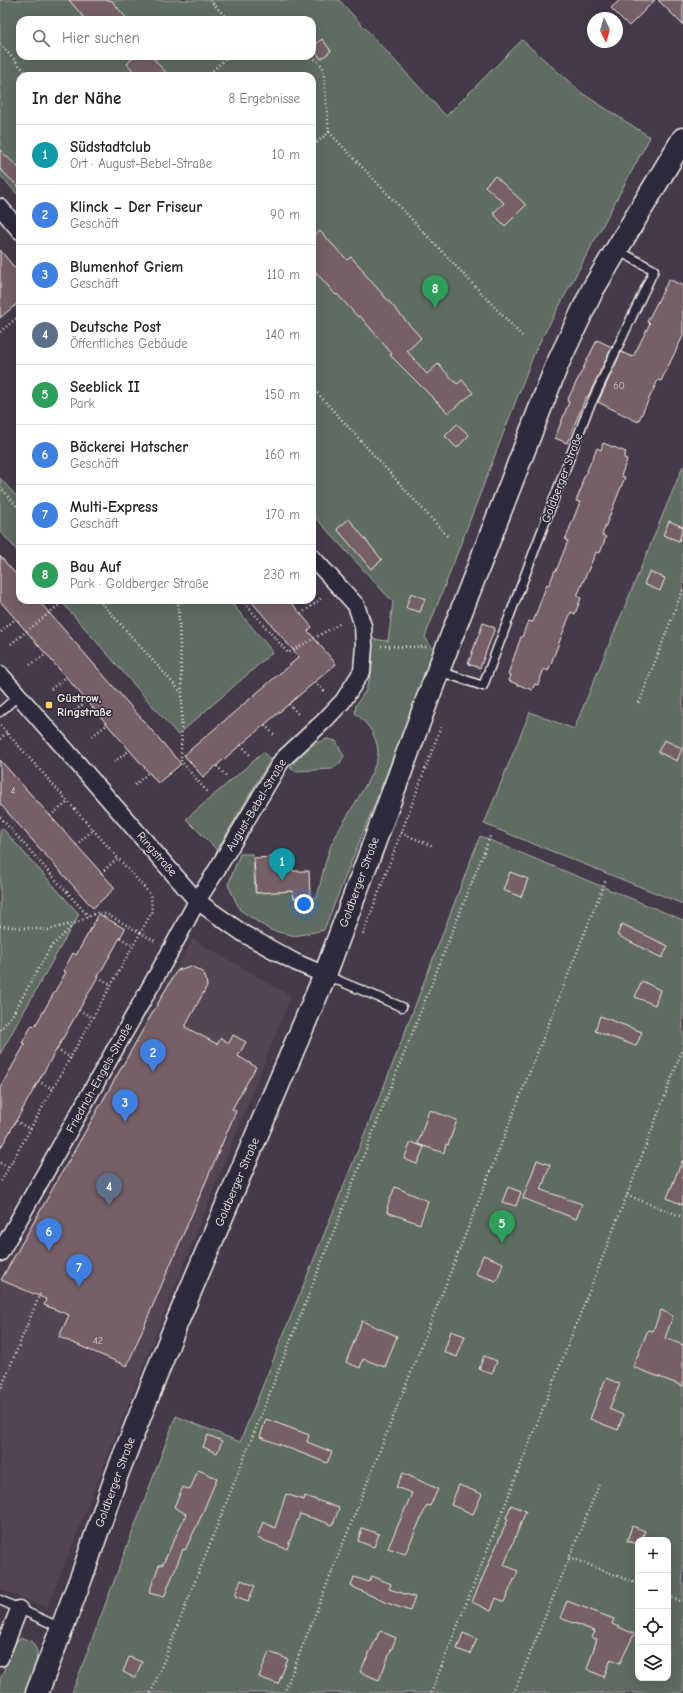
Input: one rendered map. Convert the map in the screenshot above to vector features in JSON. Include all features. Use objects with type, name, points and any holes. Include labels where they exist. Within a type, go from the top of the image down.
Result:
[{"type":"main road","name":"Goldberger Straße","points":[[37,1693],[118,1474],[177,1322],[325,975],[438,670],[557,365],[593,289],[683,139]]},
{"type":"street","points":[[0,207],[16,226]]},
{"type":"street","name":"August-Bebel-Straße","points":[[197,901],[282,760],[343,701],[362,671],[364,646],[363,626],[356,605],[316,561]]},
{"type":"street","name":"Ringstraße","points":[[0,674],[197,901],[244,934],[295,962],[325,975]]},
{"type":"street","name":"Friedrich-Engels-Straße","points":[[0,1253],[171,950],[197,901]]},
{"type":"street","points":[[0,1658],[19,1609]]},
{"type":"lane","name":"Goldberger Straße","points":[[438,670],[484,686],[587,412],[654,270],[617,250]]},
{"type":"lane","points":[[0,712],[19,696]]},
{"type":"lane","points":[[325,975],[402,1007]]},
{"type":"lane","points":[[0,1600],[62,1628]]},
{"type":"path","points":[[210,0],[224,16]]},
{"type":"path","points":[[0,44],[25,72]]},
{"type":"path","points":[[211,72],[224,60]]},
{"type":"path","points":[[316,60],[323,67],[329,132],[522,336]]},
{"type":"path","points":[[316,143],[329,132]]},
{"type":"path","points":[[0,332],[16,318]]},
{"type":"path","points":[[316,392],[449,538]]},
{"type":"path","points":[[0,487],[16,505]]},
{"type":"path","points":[[638,703],[683,589]]},
{"type":"path","points":[[316,603],[323,597]]},
{"type":"path","points":[[11,644],[60,604]]},
{"type":"path","points":[[103,604],[182,693]]},
{"type":"path","points":[[178,604],[182,693],[181,761],[208,793]]},
{"type":"path","points":[[245,604],[288,653],[340,623]]},
{"type":"path","points":[[302,614],[314,604]]},
{"type":"path","points":[[1,632],[15,618]]},
{"type":"path","points":[[364,646],[447,648]]},
{"type":"path","points":[[30,665],[46,654]]},
{"type":"path","points":[[51,689],[66,677]]},
{"type":"path","points":[[315,682],[326,693]]},
{"type":"path","points":[[72,713],[87,701]]},
{"type":"path","points":[[289,704],[299,715]]},
{"type":"path","points":[[92,736],[108,724]]},
{"type":"path","points":[[0,725],[151,895],[152,912],[0,1183]]},
{"type":"path","points":[[265,725],[275,736]]},
{"type":"path","points":[[0,739],[7,733]]},
{"type":"path","points":[[241,745],[251,756]]},
{"type":"path","points":[[114,762],[130,750]]},
{"type":"path","points":[[217,766],[227,777]]},
{"type":"path","points":[[134,786],[149,772]]},
{"type":"path","points":[[50,816],[68,802]]},
{"type":"path","points":[[0,817],[89,917]]},
{"type":"path","points":[[76,845],[93,830]]},
{"type":"path","points":[[401,833],[433,846]]},
{"type":"path","points":[[151,1693],[491,834]]},
{"type":"path","points":[[101,873],[118,858]]},
{"type":"path","points":[[284,1693],[606,879]]},
{"type":"path","points":[[0,926],[48,930],[75,923],[99,912],[171,950]]},
{"type":"path","points":[[0,1030],[13,1014],[50,948],[75,923]]},
{"type":"path","points":[[120,938],[134,946]]},
{"type":"path","points":[[98,977],[112,984]]},
{"type":"path","points":[[79,1010],[93,1018]]},
{"type":"path","points":[[431,1693],[627,1195],[683,1048]]},
{"type":"path","points":[[57,1049],[71,1058]]},
{"type":"path","points":[[38,1081],[53,1089]]},
{"type":"path","points":[[16,1121],[30,1129]]},
{"type":"path","points":[[0,1163],[9,1167]]},
{"type":"path","points":[[627,1195],[683,1217]]},
{"type":"path","points":[[0,1391],[40,1294]]},
{"type":"path","points":[[514,1693],[599,1485]]},
{"type":"path","points":[[569,1557],[635,1583]]},
{"type":"path","points":[[671,1597],[683,1602]]},
{"type":"shaded area","points":[[193,939],[291,996],[47,1608],[0,1589],[0,1278]]},
{"type":"green space","points":[[0,0],[339,0],[446,116],[522,40],[583,94],[650,137],[535,351],[425,637],[435,653],[324,930],[295,936],[270,930],[240,910],[228,885],[240,854],[253,854],[255,893],[293,891],[294,898],[317,897],[330,848],[373,771],[378,752],[376,740],[371,730],[355,713],[356,705],[366,690],[372,671],[372,639],[388,641],[393,602],[316,518],[316,72],[16,72],[16,193],[0,175]]},
{"type":"green space","points":[[683,466],[683,904],[484,824],[530,712],[574,729]]},
{"type":"green space","points":[[0,478],[16,496],[16,549],[0,531]]},
{"type":"green space","points":[[63,604],[232,604],[273,652],[178,735]]},
{"type":"green space","points":[[328,739],[336,741],[344,756],[340,763],[332,769],[295,771],[290,768],[306,750],[316,743]]},
{"type":"green space","points":[[264,752],[270,760],[217,850],[186,819]]},
{"type":"green space","points":[[2,828],[79,914],[0,1054],[0,830]]},
{"type":"green space","points":[[480,836],[683,920],[683,1693],[72,1693],[176,1416],[240,1442],[390,1071]]},
{"type":"green space","points":[[21,1638],[32,1641],[37,1651],[36,1665],[25,1693],[0,1693],[0,1680],[14,1643]]},
{"type":"building","points":[[69,0],[111,0],[125,16],[83,16]]},
{"type":"building","points":[[620,0],[655,0],[629,26],[623,20],[623,12],[615,12],[611,8]]},
{"type":"building","points":[[658,0],[683,0],[683,25]]},
{"type":"building","points":[[322,39],[331,51],[321,59],[316,52],[316,44]]},
{"type":"building","points":[[131,60],[155,60],[165,72],[134,72],[127,64]]},
{"type":"building","points":[[0,150],[16,165],[16,184],[0,169]]},
{"type":"building","points":[[495,176],[526,205],[505,226],[493,213],[504,203],[485,186]]},
{"type":"building","points":[[320,231],[347,260],[351,257],[421,338],[407,351],[427,374],[438,364],[457,384],[462,380],[473,393],[448,413],[390,355],[392,354],[360,316],[358,317],[316,272],[316,234]]},
{"type":"building","points":[[0,250],[16,269],[16,304],[0,318]]},
{"type":"building","points":[[669,279],[683,286],[683,336],[661,381],[658,380],[638,422],[598,402],[621,352],[633,357],[650,323],[647,322]]},
{"type":"building","points":[[597,340],[612,347],[588,397],[586,397],[567,443],[555,438],[569,402],[567,401]]},
{"type":"building","points":[[457,424],[469,435],[457,448],[445,436]]},
{"type":"building","points":[[603,443],[626,452],[624,458],[627,460],[621,476],[625,477],[602,535],[606,537],[600,553],[596,552],[577,596],[581,598],[575,614],[571,612],[548,671],[544,669],[538,685],[535,684],[532,690],[509,681],[511,675],[508,674],[528,621],[533,622],[547,584],[549,585],[555,570],[556,571],[568,541],[565,540],[580,502],[576,501],[583,484],[581,484],[597,448],[601,450]]},
{"type":"building","points":[[349,519],[382,560],[371,569],[337,529]]},
{"type":"building","points":[[669,521],[683,527],[679,541],[663,535]]},
{"type":"building","points":[[0,556],[16,574],[16,604],[41,604],[181,764],[158,783],[0,601]]},
{"type":"building","points":[[649,572],[665,578],[660,591],[644,584]]},
{"type":"building","points":[[411,593],[425,599],[420,612],[406,608]]},
{"type":"building","points":[[253,604],[292,604],[312,627],[308,631],[336,664],[203,777],[184,755],[299,657]]},
{"type":"building","points":[[483,623],[495,628],[480,668],[468,664]]},
{"type":"building","points":[[664,740],[682,748],[677,761],[658,752]]},
{"type":"building","points":[[0,760],[115,888],[93,908],[0,804]]},
{"type":"building","points":[[292,856],[293,871],[309,871],[310,897],[294,898],[293,891],[256,893],[254,858]]},
{"type":"building","points":[[510,872],[528,879],[521,897],[503,890]]},
{"type":"building","points":[[99,914],[125,929],[0,1149],[0,1088],[25,1044],[22,1043],[32,1025],[35,1026],[66,972],[63,971],[73,953],[76,955]]},
{"type":"building","points":[[622,924],[668,946],[662,958],[617,935]]},
{"type":"building","points":[[191,966],[203,972],[207,986],[185,1027],[217,1044],[221,1038],[229,1043],[233,1035],[246,1042],[238,1056],[256,1067],[232,1109],[236,1111],[127,1366],[59,1337],[69,1315],[44,1305],[46,1299],[1,1280],[174,975],[178,970]]},
{"type":"building","points":[[642,981],[660,990],[655,1005],[635,997]]},
{"type":"building","points":[[600,1016],[642,1032],[636,1046],[595,1031]]},
{"type":"building","points":[[429,1110],[457,1120],[448,1145],[446,1144],[444,1153],[418,1144]]},
{"type":"building","points":[[411,1142],[424,1147],[417,1164],[404,1159]]},
{"type":"building","points":[[537,1160],[550,1165],[541,1190],[582,1204],[576,1219],[523,1198]]},
{"type":"building","points":[[683,1161],[683,1205],[667,1198]]},
{"type":"building","points":[[395,1187],[428,1201],[420,1224],[387,1212],[387,1207]]},
{"type":"building","points":[[508,1187],[521,1192],[516,1206],[502,1202]]},
{"type":"building","points":[[483,1255],[503,1263],[497,1281],[476,1274]]},
{"type":"building","points":[[661,1310],[673,1316],[665,1338],[683,1345],[683,1386],[633,1367],[648,1330],[653,1331]]},
{"type":"building","points":[[362,1321],[397,1336],[385,1367],[363,1359],[360,1368],[346,1362]]},
{"type":"building","points":[[451,1331],[465,1336],[457,1357],[444,1352]]},
{"type":"building","points":[[484,1356],[497,1361],[492,1374],[479,1369]]},
{"type":"building","points":[[606,1378],[620,1384],[609,1409],[623,1415],[618,1430],[590,1419]]},
{"type":"building","points":[[266,1419],[309,1435],[307,1442],[332,1452],[327,1463],[260,1437]]},
{"type":"building","points":[[208,1435],[222,1441],[217,1453],[203,1447]]},
{"type":"building","points":[[198,1470],[217,1478],[200,1519],[185,1550],[183,1549],[164,1597],[149,1593],[159,1565],[163,1564],[186,1514],[174,1507],[183,1487],[190,1490]]},
{"type":"building","points":[[403,1473],[438,1489],[430,1506],[427,1505],[405,1554],[388,1548],[412,1493],[396,1487]]},
{"type":"building","points":[[459,1485],[482,1494],[473,1514],[451,1505]]},
{"type":"building","points":[[286,1494],[304,1500],[305,1496],[339,1508],[333,1525],[300,1514],[287,1549],[257,1538],[263,1522],[275,1528]]},
{"type":"building","points":[[511,1505],[526,1511],[504,1565],[518,1571],[504,1602],[496,1598],[491,1611],[472,1602],[508,1519],[506,1518]]},
{"type":"building","points":[[632,1526],[645,1531],[642,1537],[635,1537],[635,1543],[627,1541]]},
{"type":"building","points":[[362,1528],[379,1534],[374,1547],[358,1541]]},
{"type":"building","points":[[372,1576],[391,1584],[389,1589],[415,1597],[410,1611],[387,1603],[351,1586],[354,1577],[369,1582]]},
{"type":"building","points":[[241,1580],[255,1586],[248,1601],[235,1596]]},
{"type":"building","points":[[567,1601],[614,1619],[612,1624],[634,1634],[620,1663],[611,1659],[604,1677],[587,1669],[597,1639],[592,1638],[595,1631],[560,1618]]},
{"type":"building","points":[[380,1631],[396,1638],[379,1680],[360,1672]]},
{"type":"building","points":[[463,1633],[477,1639],[470,1654],[457,1649]]},
{"type":"building","points":[[269,1652],[288,1659],[278,1684],[259,1677]]},
{"type":"building","points":[[129,1657],[142,1662],[135,1678],[123,1672]]},
{"type":"place","name":"Bau Auf","points":[[435,308]]},
{"type":"place","name":"Güstrow, Ringstraße","points":[[49,705]]},
{"type":"place","name":"Südstadtclub","points":[[282,881]]},
{"type":"place","name":"Klinck – Der Friseur","points":[[153,1072]]},
{"type":"place","name":"Blumenhof Griem","points":[[125,1122]]},
{"type":"place","name":"Deutsche Post","points":[[109,1206]]},
{"type":"place","name":"Seeblick II","points":[[502,1243]]},
{"type":"place","name":"Bäckerei Hatscher","points":[[49,1251]]},
{"type":"place","name":"Multi-Express","points":[[79,1287]]}]
